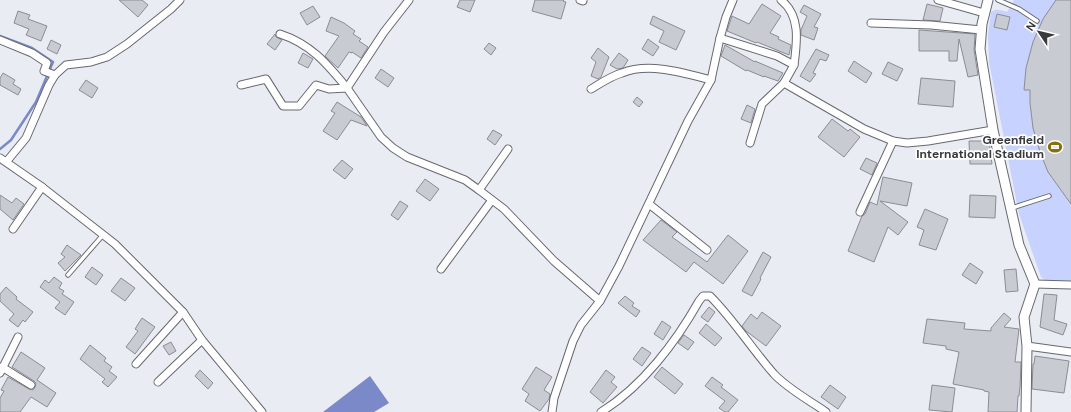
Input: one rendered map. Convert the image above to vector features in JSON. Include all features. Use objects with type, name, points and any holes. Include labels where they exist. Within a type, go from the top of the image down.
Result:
[{"type":"street","points":[[180,0],[127,44],[107,57],[91,62],[66,65],[54,75],[26,138],[3,160],[42,187],[115,244],[183,312],[202,340],[262,412]]},
{"type":"street","points":[[347,88],[384,32],[409,0]]},
{"type":"street","points":[[552,412],[554,398],[573,341],[581,325],[600,301],[620,266],[688,120],[711,80],[720,38],[733,0]]},
{"type":"street","points":[[750,143],[762,104],[784,83],[794,65],[796,26],[786,4],[781,0]]},
{"type":"street","points":[[938,0],[984,13]]},
{"type":"street","points":[[988,0],[981,30],[980,49],[993,130],[1019,245],[1035,284],[1024,317],[1027,346],[1026,412]]},
{"type":"street","points":[[871,23],[931,25],[981,30]]},
{"type":"street","points":[[280,34],[294,38],[316,53],[325,62],[347,88],[381,137],[393,148],[407,158],[465,180],[479,190],[504,209],[554,261],[600,301]]},
{"type":"street","points":[[720,38],[777,56],[794,65]]},
{"type":"street","points":[[0,40],[32,53],[47,62],[44,71],[54,75]]},
{"type":"street","points":[[591,89],[622,72],[644,69],[670,70],[711,80]]},
{"type":"street","points":[[240,85],[266,79],[283,106],[299,106],[316,86],[329,89],[347,88]]},
{"type":"street","points":[[784,83],[864,130],[892,142],[907,143],[928,141],[993,130]]},
{"type":"street","points":[[860,212],[892,142]]},
{"type":"street","points":[[479,190],[508,149]]},
{"type":"street","points":[[13,229],[42,187]]},
{"type":"street","points":[[442,270],[492,200]]},
{"type":"street","points":[[649,204],[708,250]]},
{"type":"street","points":[[1035,284],[1071,285]]},
{"type":"street","points":[[602,412],[616,403],[644,377],[674,340],[703,296],[710,296],[729,316],[775,374],[786,385],[826,412]]},
{"type":"street","points":[[136,364],[183,312]]},
{"type":"street","points":[[18,337],[1,370],[31,385]]},
{"type":"street","points":[[158,382],[202,340]]},
{"type":"street","points":[[1027,346],[1071,352]]},
{"type":"street","points":[[250,412],[256,406]]},
{"type":"lane","points":[[998,0],[1019,9],[1037,21]]},
{"type":"lane","points":[[1011,208],[1049,196]]},
{"type":"lane","points":[[68,275],[103,235]]},
{"type":"shaded area","points":[[1014,0],[1071,0],[1071,281],[1045,280],[1041,277],[1019,214],[989,62],[988,35],[991,12],[1001,10],[1007,12]]},
{"type":"shaded area","points":[[370,376],[389,403],[374,412],[323,412]]},
{"type":"building","points":[[119,0],[142,0],[148,5],[138,17]]},
{"type":"building","points":[[460,0],[475,0],[470,12],[457,7]]},
{"type":"building","points":[[535,0],[564,0],[563,1],[566,2],[561,19],[532,11]]},
{"type":"building","points":[[1056,0],[1071,0],[1071,204],[1048,172],[1033,128],[1030,90],[1024,90],[1026,68],[1033,42],[1043,19]]},
{"type":"building","points":[[762,4],[781,16],[770,33],[779,37],[778,39],[791,45],[789,55],[727,31],[732,16],[749,24]]},
{"type":"building","points":[[927,4],[943,8],[940,21],[923,20]]},
{"type":"building","points":[[804,5],[821,14],[814,27],[818,28],[814,40],[801,35],[801,30],[807,16],[800,12]]},
{"type":"building","points":[[313,6],[320,17],[307,25],[300,13]]},
{"type":"building","points":[[18,11],[30,15],[28,19],[47,26],[41,41],[26,35],[29,29],[14,23]]},
{"type":"building","points":[[997,14],[1010,17],[1007,30],[994,27]]},
{"type":"building","points":[[653,16],[685,31],[676,50],[659,42],[664,31],[650,24]]},
{"type":"building","points":[[331,17],[344,23],[355,31],[353,34],[361,39],[359,41],[368,47],[361,58],[352,52],[349,52],[338,68],[325,56],[339,36],[326,31]]},
{"type":"building","points":[[919,30],[975,34],[974,50],[978,75],[968,77],[959,39],[957,61],[949,61],[949,51],[919,51]]},
{"type":"building","points":[[275,34],[276,37],[282,40],[275,50],[267,44]]},
{"type":"building","points":[[648,39],[659,47],[653,56],[642,49]]},
{"type":"building","points":[[51,40],[61,45],[57,54],[47,49]]},
{"type":"building","points":[[489,43],[496,48],[491,55],[484,49]]},
{"type":"building","points":[[725,45],[755,62],[783,73],[778,81],[747,70],[746,71],[721,56]]},
{"type":"building","points":[[598,48],[609,57],[601,77],[598,79],[591,76],[596,62],[591,58]]},
{"type":"building","points":[[816,49],[829,55],[826,61],[820,59],[813,73],[816,74],[810,82],[800,76]]},
{"type":"building","points":[[303,53],[313,59],[308,68],[298,63]]},
{"type":"building","points":[[619,53],[628,60],[623,68],[617,69],[610,65]]},
{"type":"building","points":[[854,61],[872,73],[866,83],[848,71]]},
{"type":"building","points":[[888,62],[903,69],[897,81],[882,74]]},
{"type":"building","points":[[381,69],[394,78],[388,87],[375,78]]},
{"type":"building","points":[[3,73],[15,80],[13,84],[21,89],[18,95],[0,85],[0,78]]},
{"type":"building","points":[[921,78],[955,81],[953,107],[918,104]]},
{"type":"building","points":[[86,80],[98,88],[92,98],[79,90]]},
{"type":"building","points":[[637,97],[643,102],[639,107],[633,102]]},
{"type":"building","points":[[337,102],[361,117],[367,126],[351,120],[337,140],[323,131],[335,113],[331,111]]},
{"type":"building","points":[[747,105],[755,109],[751,123],[741,119]]},
{"type":"building","points":[[832,119],[848,131],[850,129],[860,137],[844,157],[818,137]]},
{"type":"building","points":[[493,130],[502,135],[495,145],[487,139]]},
{"type":"building","points":[[969,141],[989,141],[992,164],[970,164]]},
{"type":"building","points":[[866,158],[877,163],[872,175],[860,169]]},
{"type":"building","points":[[342,160],[353,169],[345,179],[333,170]]},
{"type":"building","points":[[883,177],[912,183],[907,206],[880,201],[908,222],[898,235],[888,227],[874,262],[848,251],[862,216],[865,214],[870,202],[877,205]]},
{"type":"building","points":[[425,179],[439,189],[430,201],[416,191]]},
{"type":"building","points":[[0,195],[12,203],[16,198],[24,204],[13,220],[0,209]]},
{"type":"building","points":[[970,195],[996,196],[995,218],[969,217]]},
{"type":"building","points":[[400,201],[408,206],[398,220],[391,215]]},
{"type":"building","points":[[925,209],[948,219],[936,250],[919,245],[924,230],[917,227]]},
{"type":"building","points":[[661,220],[677,232],[672,237],[707,262],[728,235],[748,251],[723,284],[694,262],[686,272],[643,240]]},
{"type":"building","points":[[67,245],[81,255],[65,271],[58,263],[65,257],[61,254]]},
{"type":"building","points":[[763,252],[771,257],[752,296],[742,291]]},
{"type":"building","points":[[970,263],[983,272],[976,284],[962,275]]},
{"type":"building","points":[[92,267],[103,275],[96,285],[85,277]]},
{"type":"building","points":[[1016,269],[1018,291],[1006,292],[1004,270]]},
{"type":"building","points":[[54,277],[62,283],[59,288],[64,291],[62,294],[74,302],[65,315],[55,308],[60,302],[40,287],[45,280],[49,283]]},
{"type":"building","points":[[121,278],[135,288],[125,301],[111,291]]},
{"type":"building","points":[[6,287],[17,297],[16,299],[33,312],[25,322],[23,320],[18,327],[9,320],[14,314],[0,301],[0,294]]},
{"type":"building","points":[[1044,294],[1057,295],[1054,320],[1067,324],[1063,335],[1040,327]]},
{"type":"building","points":[[625,296],[634,303],[632,306],[640,311],[636,317],[618,303]]},
{"type":"building","points":[[709,307],[715,312],[708,322],[701,317]]},
{"type":"building","points":[[762,312],[781,326],[766,346],[746,331],[742,326],[751,314],[757,319]]},
{"type":"building","points":[[1004,313],[1011,319],[1004,327],[1019,329],[1015,362],[1021,362],[1017,412],[988,412],[989,392],[953,384],[959,352],[946,349],[946,346],[923,343],[927,319],[965,323],[964,329],[991,331],[991,328]]},
{"type":"building","points":[[142,318],[155,327],[135,354],[126,347],[138,331],[135,329]]},
{"type":"building","points":[[662,321],[671,327],[663,340],[654,334]]},
{"type":"building","points":[[706,324],[722,338],[715,346],[699,333]]},
{"type":"building","points":[[684,335],[694,342],[688,350],[678,343]]},
{"type":"building","points":[[171,342],[176,351],[169,355],[163,346]]},
{"type":"building","points":[[90,345],[106,358],[104,361],[112,367],[109,371],[117,377],[108,387],[102,382],[105,379],[80,359]]},
{"type":"building","points":[[642,347],[651,353],[642,366],[633,359]]},
{"type":"building","points":[[21,352],[45,368],[37,380],[56,393],[47,407],[31,397],[20,412],[0,412],[0,398],[4,391],[1,390],[8,377],[29,389],[33,390],[35,387],[36,383],[34,381],[12,367]]},
{"type":"building","points":[[1035,356],[1069,361],[1064,393],[1032,389],[1033,364]]},
{"type":"building","points":[[536,367],[552,377],[544,390],[550,394],[549,399],[540,411],[525,401],[529,394],[522,389]]},
{"type":"building","points":[[662,367],[683,384],[675,394],[654,377]]},
{"type":"building","points":[[200,370],[213,383],[208,389],[195,376]]},
{"type":"building","points":[[606,370],[615,377],[611,382],[617,387],[603,403],[590,392]]},
{"type":"building","points":[[712,377],[723,385],[721,387],[738,400],[728,412],[725,412],[719,408],[725,401],[705,386]]},
{"type":"building","points":[[830,385],[846,397],[838,409],[821,397]]},
{"type":"building","points":[[932,385],[955,388],[952,412],[929,410]]},
{"type":"waterway","points":[[0,36],[32,48],[53,62],[36,102],[11,140],[0,149]]},
{"type":"place","name":"Greenfield International Stadium","points":[[1055,147]]}]
